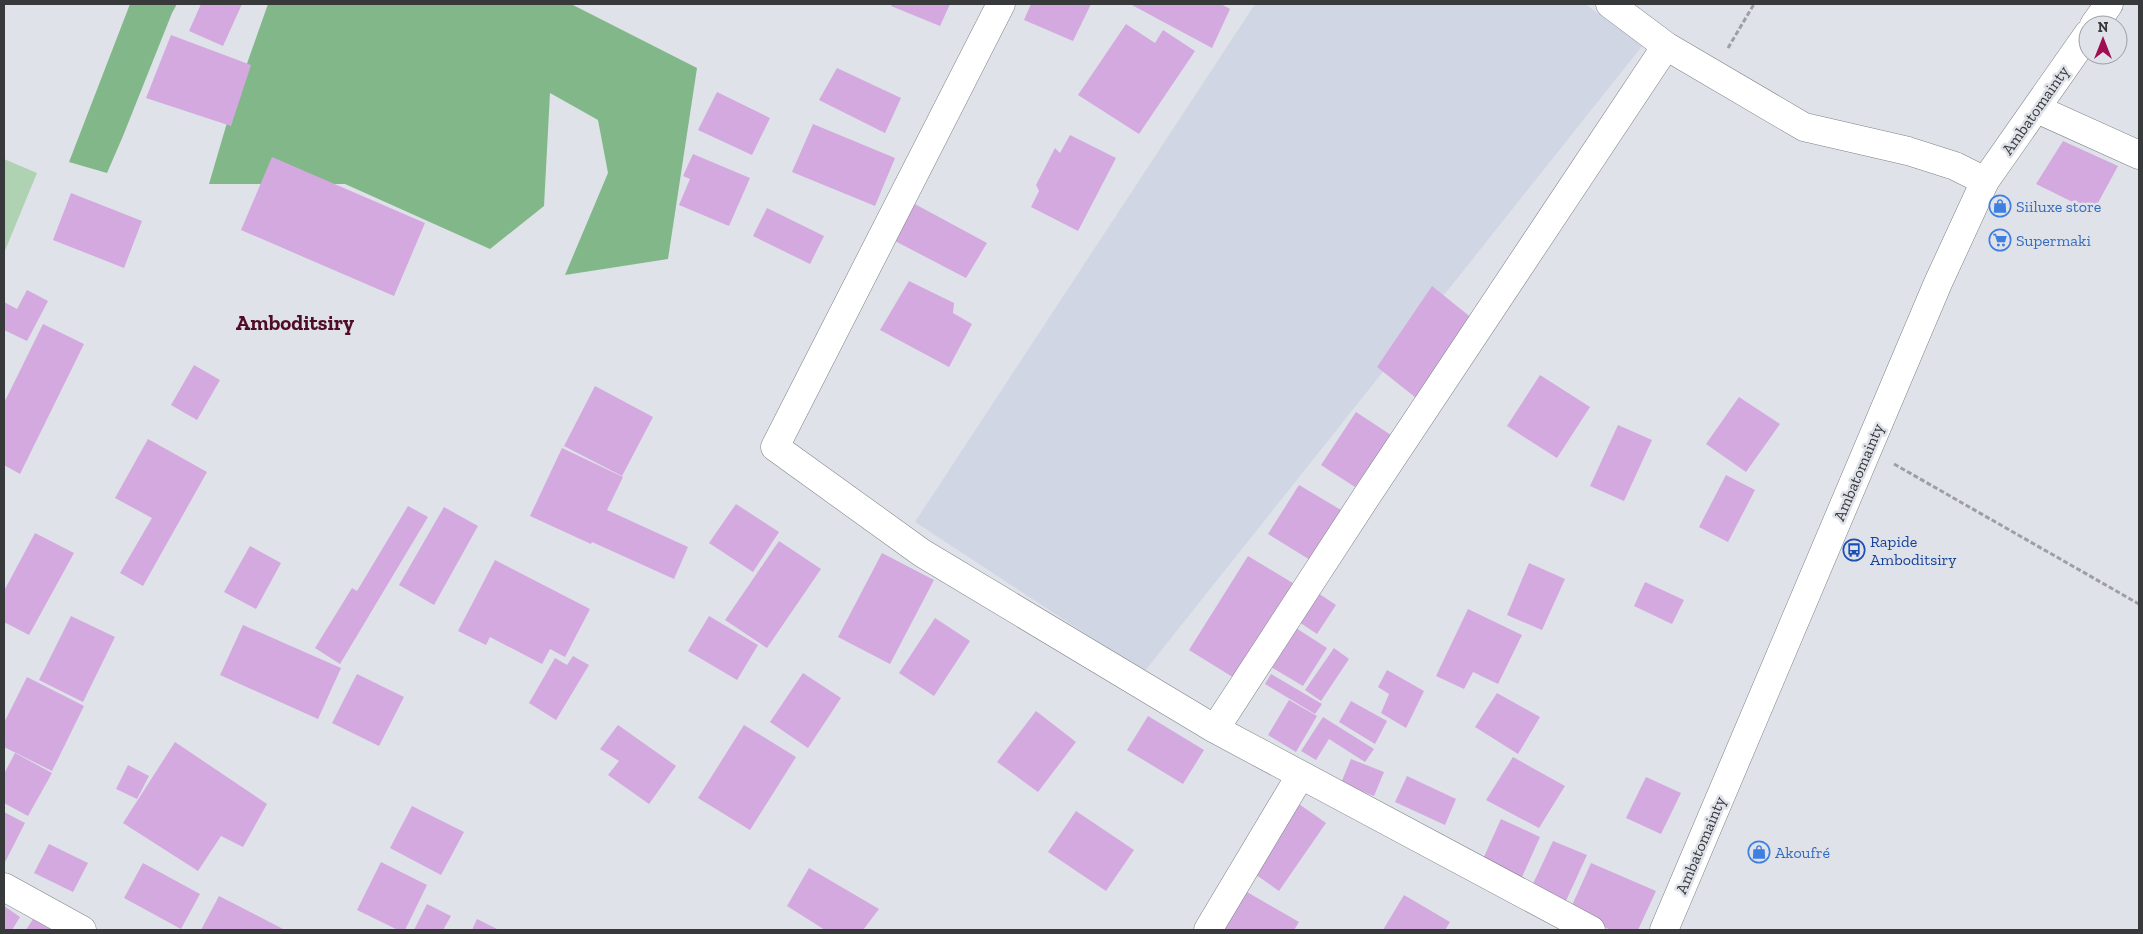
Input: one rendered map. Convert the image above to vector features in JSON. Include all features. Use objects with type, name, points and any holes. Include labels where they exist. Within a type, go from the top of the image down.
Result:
[{"type":"street","points":[[1001,4],[775,447],[922,553],[1215,729],[1591,930]]},
{"type":"street","points":[[1610,4],[1666,46],[1804,127],[1908,151],[1955,166],[1985,181]]},
{"type":"street","points":[[2101,15],[2109,4]]},
{"type":"street","points":[[1215,729],[1666,46]]},
{"type":"street","name":"Ambatomainty","points":[[1664,930],[1938,283],[1985,181],[2078,48]]},
{"type":"street","points":[[2036,109],[2139,155]]},
{"type":"street","points":[[1208,930],[1300,776]]},
{"type":"street","points":[[4,887],[82,930]]},
{"type":"path","points":[[1713,75],[1754,4]]},
{"type":"path","points":[[1868,449],[2139,604]]},
{"type":"shaded area","points":[[1255,4],[1585,4],[1643,45],[1144,672],[915,522]]},
{"type":"green space","points":[[130,4],[177,4],[107,173],[69,162]]},
{"type":"green space","points":[[268,4],[571,4],[697,68],[668,259],[565,275],[608,173],[598,120],[550,93],[544,206],[490,249],[345,184],[209,184],[231,109]]},
{"type":"green space","points":[[4,159],[37,173],[4,253]]},
{"type":"building","points":[[201,4],[242,4],[223,46],[189,31]]},
{"type":"building","points":[[892,4],[950,4],[940,26],[891,6]]},
{"type":"building","points":[[1031,4],[1091,4],[1073,41],[1024,20]]},
{"type":"building","points":[[1130,4],[1221,4],[1230,9],[1212,48]]},
{"type":"building","points":[[1126,24],[1155,43],[1163,30],[1195,51],[1139,134],[1078,95]]},
{"type":"building","points":[[171,35],[251,65],[231,126],[146,98]]},
{"type":"building","points":[[837,68],[901,98],[885,133],[819,100]]},
{"type":"building","points":[[717,92],[770,118],[752,155],[698,130]]},
{"type":"building","points":[[813,124],[895,158],[875,206],[792,172]]},
{"type":"building","points":[[1070,135],[1116,158],[1078,231],[1031,207],[1039,191],[1036,185],[1055,148],[1060,153]]},
{"type":"building","points":[[2063,141],[2118,166],[2093,212],[2036,184]]},
{"type":"building","points":[[693,154],[750,178],[729,226],[679,205],[690,179],[683,176]]},
{"type":"building","points":[[272,157],[425,223],[394,296],[241,230]]},
{"type":"building","points":[[71,193],[142,221],[124,268],[53,240]]},
{"type":"building","points":[[913,203],[987,243],[966,278],[895,241]]},
{"type":"building","points":[[767,208],[824,236],[810,264],[753,236]]},
{"type":"building","points":[[909,281],[954,303],[953,313],[972,324],[949,367],[880,330]]},
{"type":"building","points":[[1432,286],[1473,319],[1420,401],[1377,367]]},
{"type":"building","points":[[27,290],[48,301],[27,341],[4,330],[4,302],[17,309]]},
{"type":"building","points":[[43,324],[84,344],[20,474],[4,465],[4,403]]},
{"type":"building","points":[[194,365],[220,380],[197,420],[171,405]]},
{"type":"building","points":[[1540,375],[1590,407],[1557,458],[1507,426]]},
{"type":"building","points":[[595,386],[653,417],[622,476],[564,446]]},
{"type":"building","points":[[1739,397],[1780,424],[1746,472],[1706,444]]},
{"type":"building","points":[[1356,412],[1391,435],[1355,487],[1321,465]]},
{"type":"building","points":[[1618,425],[1652,440],[1624,501],[1590,486]]},
{"type":"building","points":[[148,439],[207,472],[143,586],[120,573],[152,518],[115,498]]},
{"type":"building","points":[[562,448],[623,477],[607,510],[688,547],[674,579],[530,516]]},
{"type":"building","points":[[1726,475],[1755,490],[1728,542],[1699,527]]},
{"type":"building","points":[[1299,485],[1346,513],[1315,563],[1268,534]]},
{"type":"building","points":[[736,504],[779,532],[753,572],[709,543]]},
{"type":"building","points":[[408,506],[428,517],[340,664],[315,648],[352,588],[357,591]]},
{"type":"building","points":[[444,507],[478,526],[434,605],[399,585]]},
{"type":"building","points":[[35,533],[74,553],[29,635],[4,622],[4,591]]},
{"type":"building","points":[[779,541],[821,569],[767,648],[725,620]]},
{"type":"building","points":[[250,546],[281,563],[256,609],[224,592]]},
{"type":"building","points":[[882,553],[934,580],[890,664],[838,637]]},
{"type":"building","points":[[1248,556],[1301,588],[1239,681],[1189,650]]},
{"type":"building","points":[[495,560],[590,609],[565,657],[550,649],[542,664],[490,637],[486,645],[458,631]]},
{"type":"building","points":[[1529,563],[1565,579],[1542,630],[1507,615]]},
{"type":"building","points":[[1645,582],[1684,600],[1672,624],[1634,606]]},
{"type":"building","points":[[1318,593],[1336,605],[1317,634],[1299,622]]},
{"type":"building","points":[[1468,609],[1522,635],[1498,684],[1473,672],[1464,689],[1436,676]]},
{"type":"building","points":[[71,616],[115,637],[83,702],[39,680]]},
{"type":"building","points":[[709,616],[758,645],[737,680],[688,651]]},
{"type":"building","points":[[935,618],[970,641],[934,696],[899,673]]},
{"type":"building","points":[[243,625],[341,668],[318,719],[220,675]]},
{"type":"building","points":[[1296,628],[1327,648],[1303,686],[1271,667]]},
{"type":"building","points":[[1334,648],[1349,659],[1321,701],[1305,690]]},
{"type":"building","points":[[573,656],[589,665],[556,720],[529,703],[555,658],[567,665]]},
{"type":"building","points":[[1387,670],[1424,691],[1406,728],[1381,713],[1389,694],[1378,687]]},
{"type":"building","points":[[803,673],[841,698],[808,748],[770,722]]},
{"type":"building","points":[[357,674],[404,697],[379,746],[332,723]]},
{"type":"building","points":[[1271,674],[1322,704],[1315,714],[1265,684]]},
{"type":"building","points":[[27,677],[84,706],[52,771],[4,747],[4,723]]},
{"type":"building","points":[[1497,693],[1540,717],[1518,754],[1475,727]]},
{"type":"building","points":[[1289,700],[1317,716],[1296,752],[1268,735]]},
{"type":"building","points":[[1351,701],[1387,721],[1375,744],[1339,722]]},
{"type":"building","points":[[1036,711],[1076,742],[1038,792],[997,762]]},
{"type":"building","points":[[1148,716],[1204,750],[1183,784],[1127,750]]},
{"type":"building","points":[[1323,717],[1374,749],[1365,762],[1329,739],[1316,760],[1301,751]]},
{"type":"building","points":[[618,725],[676,766],[649,804],[608,775],[619,761],[600,749]]},
{"type":"building","points":[[744,725],[796,757],[750,830],[698,798]]},
{"type":"building","points":[[175,742],[267,804],[243,847],[221,836],[198,871],[123,823]]},
{"type":"building","points":[[15,753],[52,773],[28,816],[4,803],[4,774]]},
{"type":"building","points":[[1513,757],[1565,786],[1539,828],[1486,800]]},
{"type":"building","points":[[1351,759],[1384,772],[1374,796],[1341,783]]},
{"type":"building","points":[[128,765],[149,776],[137,799],[116,789]]},
{"type":"building","points":[[1407,776],[1456,799],[1445,825],[1395,802]]},
{"type":"building","points":[[1646,777],[1681,793],[1661,834],[1626,818]]},
{"type":"building","points":[[1299,804],[1326,823],[1279,891],[1252,872]]},
{"type":"building","points":[[412,806],[464,832],[441,875],[390,848]]},
{"type":"building","points":[[1076,811],[1134,850],[1106,891],[1048,852]]},
{"type":"building","points":[[4,812],[25,823],[4,864]]},
{"type":"building","points":[[1501,819],[1540,837],[1522,877],[1483,859]]},
{"type":"building","points":[[1553,841],[1587,855],[1565,903],[1531,888]]},
{"type":"building","points":[[49,844],[88,863],[73,892],[34,873]]},
{"type":"building","points":[[381,862],[427,885],[405,930],[398,930],[357,910]]},
{"type":"building","points":[[143,863],[200,894],[181,929],[124,898]]},
{"type":"building","points":[[1591,863],[1656,891],[1638,930],[1611,930],[1569,912]]},
{"type":"building","points":[[809,868],[879,909],[863,930],[825,930],[787,906]]},
{"type":"building","points":[[1247,892],[1299,922],[1294,930],[1224,930]]},
{"type":"building","points":[[1404,895],[1450,922],[1445,930],[1383,930]]},
{"type":"building","points":[[219,896],[285,930],[201,930]]},
{"type":"building","points":[[427,904],[451,916],[443,930],[414,930]]},
{"type":"building","points":[[4,906],[20,917],[12,930],[4,930]]},
{"type":"building","points":[[33,919],[52,930],[26,930]]},
{"type":"building","points":[[477,919],[499,930],[472,930]]},
{"type":"place","name":"Siiluxe store","points":[[2000,206]]},
{"type":"place","name":"Supermaki","points":[[2000,240]]},
{"type":"place","name":"Rapide Amboditsiry","points":[[1854,550]]},
{"type":"place","name":"Akoufré","points":[[1759,852]]},
{"type":"district","name":"Amboditsiry","points":[[295,323]]}]
